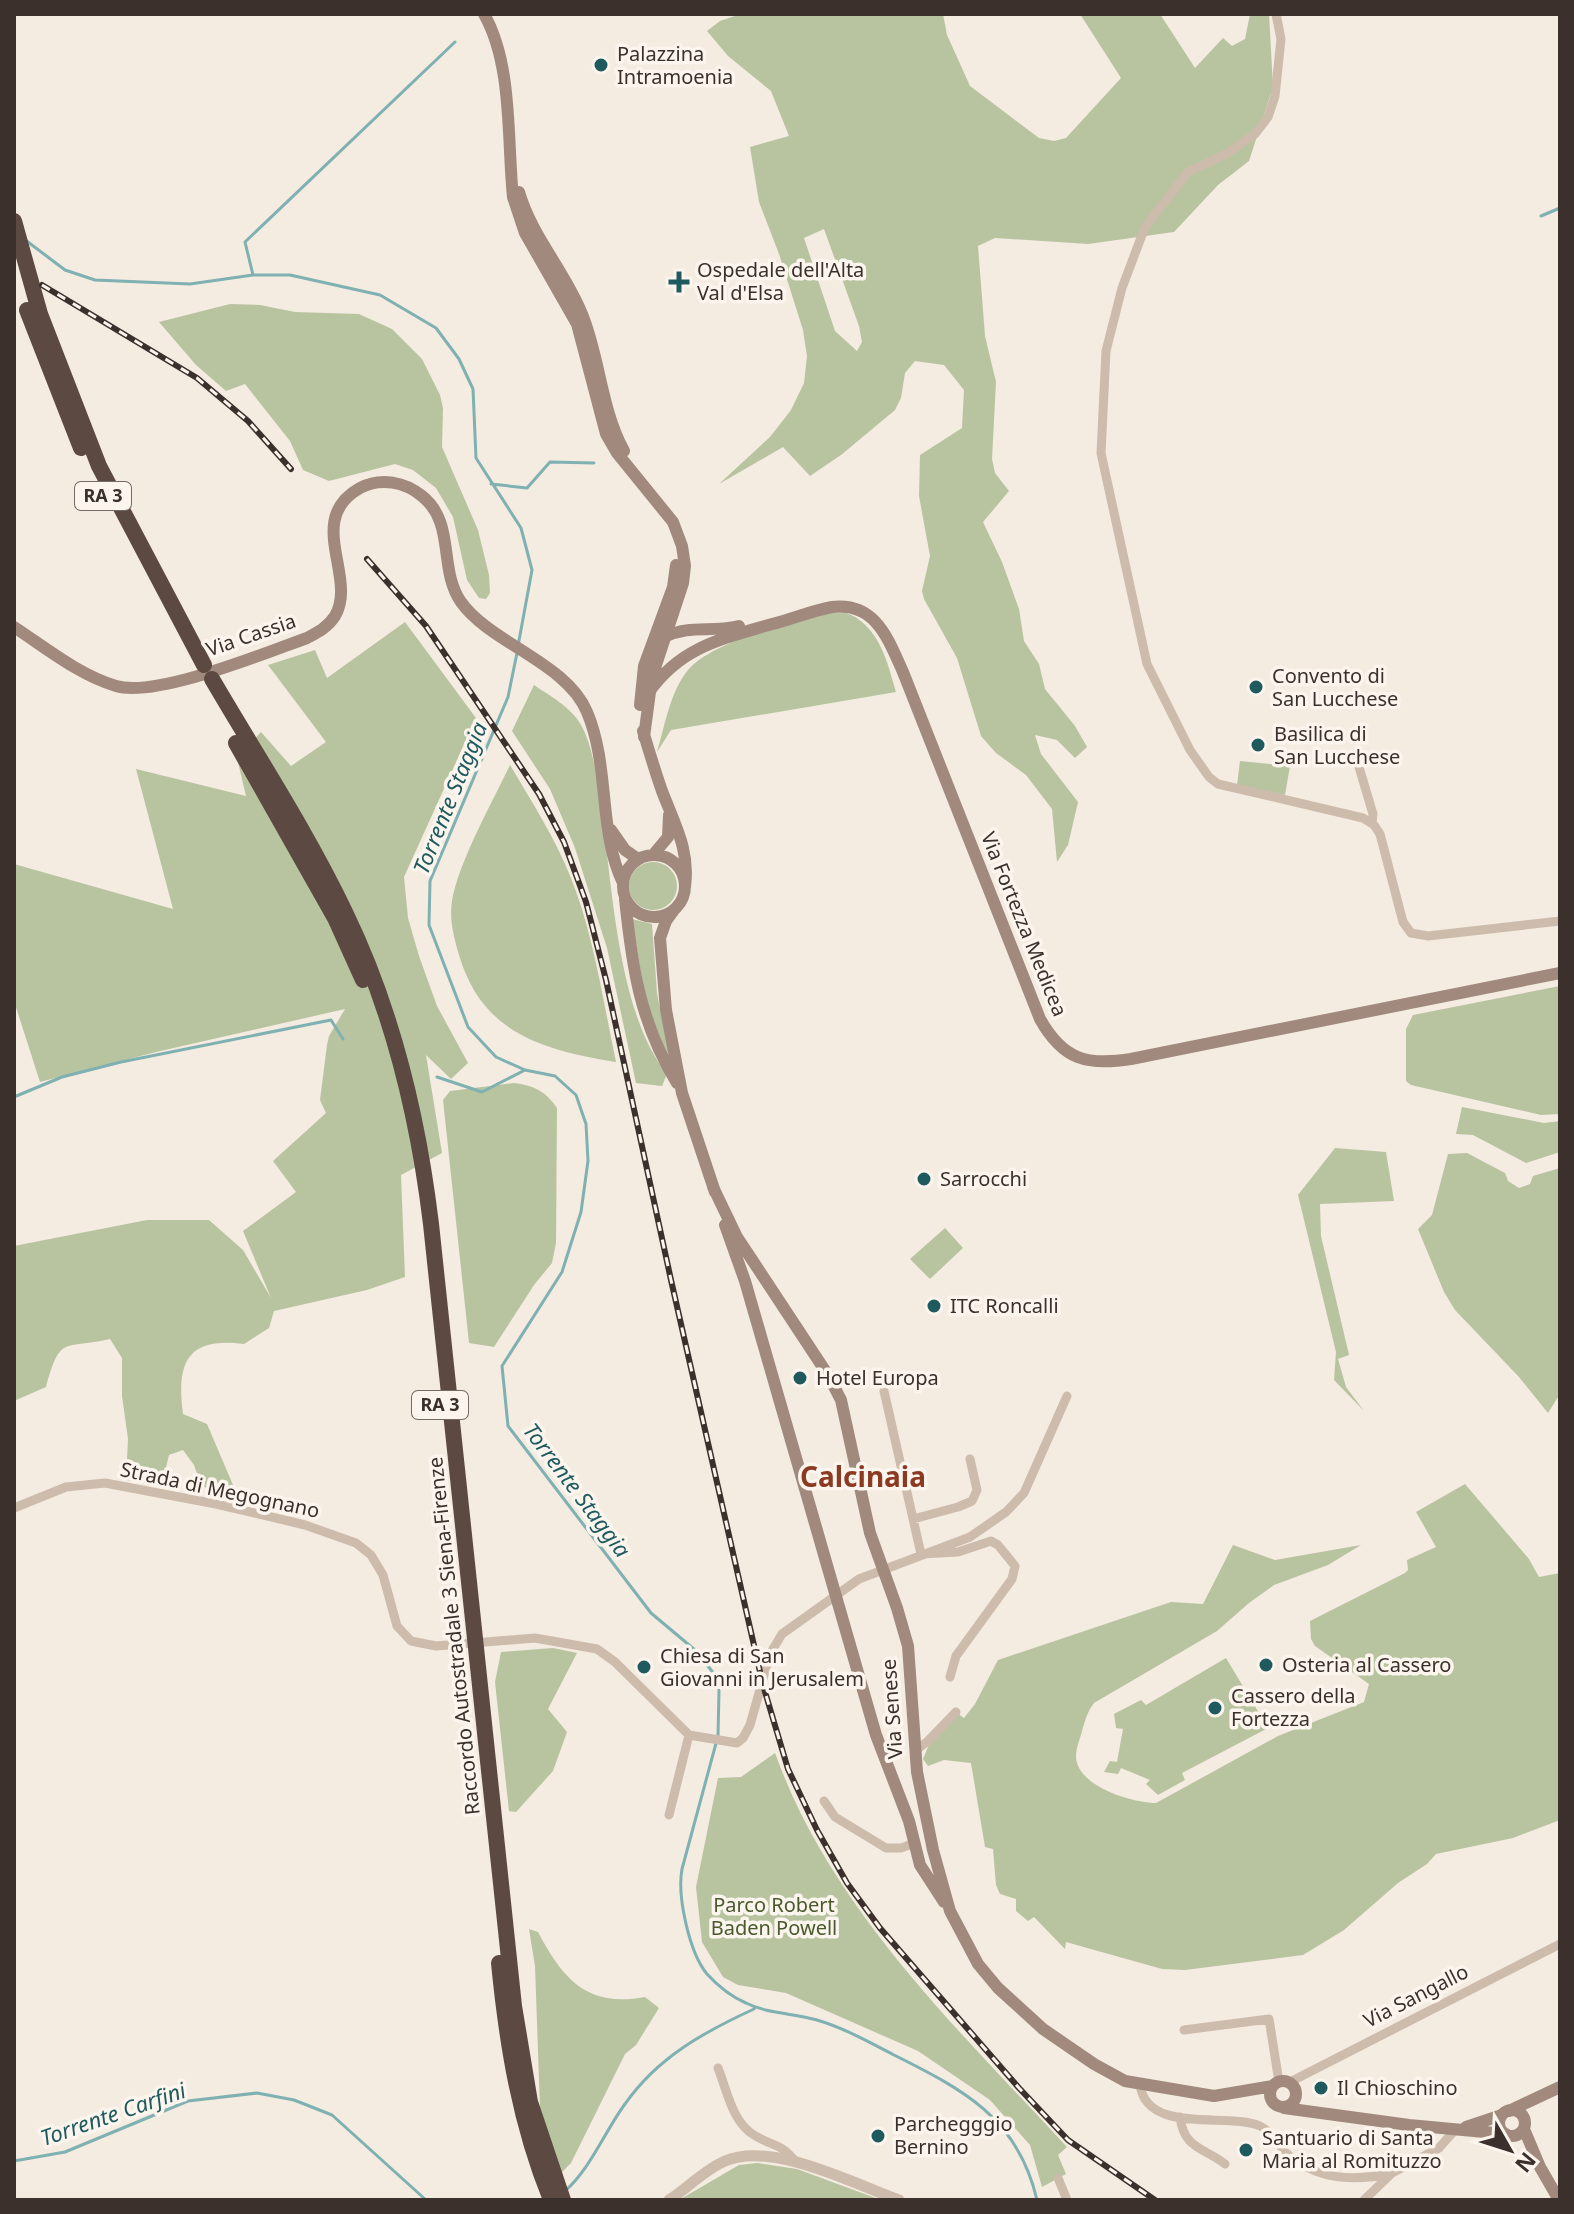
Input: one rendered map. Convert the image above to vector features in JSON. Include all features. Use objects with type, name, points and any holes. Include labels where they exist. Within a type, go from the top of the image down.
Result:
[{"type":"highway","name":"Raccordo Autostradale 3 Siena-Firenze","points":[[14,221],[35,315]]},
{"type":"highway","name":"Raccordo Autostradale 3 Siena-Firenze","points":[[14,262],[90,470],[335,918],[387,1044],[415,1168],[503,2011],[519,2105],[544,2167],[563,2200]]},
{"type":"highway","name":"Raccordo Autostradale 3 Siena-Firenze","points":[[544,2167],[551,2200]]},
{"type":"main road","points":[[484,14],[500,55],[513,197],[519,220],[573,315],[587,356],[604,430],[617,453],[632,468],[675,526],[684,557],[683,583],[649,692],[644,737]]},
{"type":"main road","points":[[510,152],[529,222],[580,308],[594,348],[613,425],[632,468]]},
{"type":"main road","name":"Via Cassia","points":[[14,627],[78,668],[115,686],[135,689],[171,683],[307,638],[326,627],[341,602],[333,533],[340,509],[349,496],[362,487],[379,482],[395,482],[408,487],[434,507],[443,525],[452,582],[464,605],[482,622],[548,669],[580,698],[588,714],[598,751],[618,873],[623,883],[629,938],[645,1019],[682,1093]]},
{"type":"main road","points":[[663,509],[673,544],[676,576],[646,659],[640,706],[644,737],[686,852],[685,887]]},
{"type":"main road","points":[[642,680],[659,640],[666,636],[693,628],[723,630],[817,604],[847,606]]},
{"type":"main road","points":[[649,692],[672,664],[697,649],[815,611],[847,606]]},
{"type":"main road","name":"Via Fortezza Medicea","points":[[847,606],[871,618],[888,640],[1035,1009],[1050,1036],[1071,1055],[1101,1062],[1131,1059],[1560,973]]},
{"type":"main road","points":[[676,608],[693,628]]},
{"type":"main road","points":[[653,855],[668,837],[671,826],[669,808]]},
{"type":"main road","points":[[609,828],[625,850],[638,859]]},
{"type":"main road","points":[[623,883],[625,874],[638,859],[653,855],[672,861],[679,868],[685,887]]},
{"type":"main road","name":"Via Cassia","points":[[685,887],[680,903],[664,927],[660,943],[666,1010],[682,1093],[713,1187]]},
{"type":"main road","points":[[625,899],[638,913],[647,917],[666,915],[674,910]]},
{"type":"main road","points":[[713,1187],[876,1735],[918,1859],[950,1911]]},
{"type":"main road","name":"Via Senese","points":[[713,1187],[737,1237],[838,1393],[849,1429],[866,1520],[897,1608],[910,1658],[920,1792],[934,1854],[950,1911],[978,1964],[1013,2002],[1073,2051],[1118,2078],[1140,2085],[1205,2095],[1260,2096],[1271,2099],[1276,2106],[1321,2115],[1507,2134]]},
{"type":"main road","points":[[740,1270],[748,1264],[762,1275]]},
{"type":"main road","points":[[918,1859],[928,1863],[934,1854]]},
{"type":"main road","points":[[1271,2099],[1281,2083],[1296,2089],[1297,2098],[1292,2105],[1284,2108]]},
{"type":"main road","name":"Via Senese","points":[[1234,2094],[1281,2083]]},
{"type":"main road","name":"Via Senese","points":[[1455,2130],[1506,2113],[1557,2089]]},
{"type":"main road","name":"Via Senese","points":[[1524,2126],[1538,2102],[1557,2089]]},
{"type":"main road","name":"Via Senese","points":[[1297,2098],[1321,2115]]},
{"type":"main road","points":[[1540,2167],[1500,2123],[1506,2113],[1520,2113],[1540,2167],[1559,2200]]},
{"type":"main road","points":[[1507,2134],[1515,2136],[1524,2126]]},
{"type":"street","points":[[1276,14],[1281,39],[1275,96],[1268,117],[1255,134],[1226,154],[1188,172],[1145,227],[1122,288],[1106,351],[1101,453],[1147,664],[1190,750],[1209,777],[1218,784],[1363,818],[1372,823],[1380,834],[1403,922],[1411,933],[1423,936],[1544,921],[1560,924]]},
{"type":"street","points":[[1356,757],[1373,814],[1372,823]]},
{"type":"street","points":[[884,1391],[921,1554]]},
{"type":"street","points":[[669,1815],[693,1736],[735,1743],[742,1740],[750,1725],[776,1640],[859,1579],[974,1535],[1014,1505],[1027,1487],[1067,1396]]},
{"type":"street","points":[[913,1519],[972,1501],[977,1493],[970,1459]]},
{"type":"street","name":"Strada di Megognano","points":[[14,1508],[66,1487],[105,1483],[305,1525],[362,1548],[378,1564],[393,1617],[400,1631],[416,1642],[444,1645],[535,1638],[597,1649],[615,1662],[693,1736]]},
{"type":"street","points":[[921,1554],[958,1552],[991,1541],[1015,1566],[1014,1576],[956,1656],[950,1677]]},
{"type":"street","points":[[915,1751],[956,1712]]},
{"type":"street","points":[[824,1801],[832,1815],[880,1845],[893,1849],[915,1843]]},
{"type":"street","name":"Via Sangallo","points":[[1281,2083],[1560,1944]]},
{"type":"street","points":[[1184,2030],[1269,2019],[1281,2083]]},
{"type":"street","points":[[718,2068],[742,2125],[753,2135],[783,2147],[796,2162]]},
{"type":"street","points":[[1140,2085],[1141,2094],[1150,2106],[1165,2114],[1257,2125],[1266,2130],[1296,2161],[1326,2175],[1365,2178],[1392,2173]]},
{"type":"street","points":[[1180,2117],[1187,2141],[1225,2164]]},
{"type":"street","points":[[1364,2200],[1392,2173],[1435,2150],[1451,2138],[1455,2130]]},
{"type":"street","points":[[669,2200],[713,2167],[739,2156],[765,2154],[796,2162],[899,2200]]},
{"type":"street","points":[[1058,2178],[1067,2200]]},
{"type":"green space","points":[[741,14],[943,14],[947,35],[970,86],[1039,138],[1054,141],[1066,138],[1121,78],[1080,14],[1160,14],[1195,68],[1223,38],[1232,46],[1245,39],[1250,14],[1269,14],[1273,87],[1249,161],[1218,185],[1174,232],[1088,244],[995,238],[978,246],[985,336],[996,382],[992,459],[995,473],[1009,491],[983,522],[1002,562],[1019,609],[1024,641],[1039,664],[1045,689],[1075,726],[1087,747],[1075,758],[1057,740],[1035,735],[1041,754],[1078,802],[1068,845],[1057,862],[1052,809],[1026,775],[996,753],[981,736],[957,658],[922,591],[930,556],[919,496],[920,455],[962,428],[964,390],[944,365],[915,361],[905,373],[901,398],[895,410],[841,455],[810,476],[783,447],[719,484],[770,437],[791,410],[804,383],[807,356],[803,330],[759,202],[750,147],[789,136],[771,91],[728,56],[707,31],[720,21]],"holes":[[[824,229],[862,342],[857,351],[835,331],[804,238]]]},
{"type":"green space","points":[[230,304],[260,305],[295,312],[359,314],[392,329],[422,359],[443,408],[442,447],[478,530],[489,575],[490,593],[486,599],[479,598],[467,580],[453,517],[436,488],[413,470],[395,464],[329,481],[303,470],[290,441],[245,384],[226,391],[196,365],[159,322]]},
{"type":"green space","points":[[844,612],[866,625],[873,634],[885,656],[896,692],[671,730],[657,752],[677,688],[688,670],[700,660],[717,649],[785,623]]},
{"type":"green space","points":[[405,622],[476,718],[404,877],[408,918],[419,956],[437,1006],[468,1063],[451,1079],[426,1055],[442,1153],[401,1175],[405,1277],[367,1290],[274,1311],[269,1328],[244,1344],[210,1345],[190,1356],[182,1380],[183,1414],[207,1424],[233,1485],[216,1494],[201,1485],[194,1465],[183,1450],[169,1455],[162,1484],[126,1480],[128,1439],[122,1396],[122,1358],[110,1339],[66,1347],[56,1359],[46,1387],[14,1401],[14,1246],[147,1220],[209,1220],[243,1250],[271,1298],[243,1231],[296,1192],[273,1161],[326,1113],[320,1100],[327,1045],[345,1009],[40,1082],[14,1001],[14,864],[173,909],[136,769],[246,796],[237,758],[261,732],[291,766],[326,742],[268,665],[315,650],[327,678]]},
{"type":"green space","points":[[534,685],[572,713],[589,744],[627,983],[650,1048],[667,1074],[662,1086],[636,1083],[607,948],[575,848],[550,789],[512,731]]},
{"type":"green space","points":[[1240,761],[1290,766],[1285,795],[1237,785]]},
{"type":"green space","points":[[510,765],[558,849],[579,900],[616,1062],[564,1051],[519,1034],[483,1003],[469,982],[459,955],[451,915],[456,885],[469,850]]},
{"type":"green space","points":[[653,862],[670,869],[677,886],[670,903],[653,910],[636,903],[629,886],[636,869]]},
{"type":"green space","points":[[632,919],[652,924],[657,993],[669,1054],[646,1003]]},
{"type":"green space","points":[[1560,986],[1560,1114],[1541,1115],[1411,1085],[1406,1081],[1406,1029],[1413,1015]]},
{"type":"green space","points":[[514,1083],[539,1090],[557,1108],[556,1243],[552,1263],[494,1347],[469,1343],[443,1100],[450,1091]]},
{"type":"green space","points":[[1462,1107],[1544,1123],[1560,1121],[1560,1152],[1526,1163],[1473,1135],[1456,1134]]},
{"type":"green space","points":[[1335,1148],[1386,1152],[1394,1201],[1320,1204],[1321,1236],[1349,1355],[1338,1359],[1346,1387],[1364,1411],[1334,1380],[1336,1352],[1298,1195]]},
{"type":"green space","points":[[1467,1153],[1505,1173],[1508,1181],[1519,1188],[1530,1184],[1533,1176],[1560,1168],[1560,1394],[1548,1413],[1519,1377],[1455,1310],[1444,1292],[1418,1229],[1432,1215],[1448,1154]]},
{"type":"green space","points":[[945,1228],[963,1248],[930,1279],[910,1259]]},
{"type":"green space","points":[[1465,1484],[1529,1559],[1539,1577],[1560,1573],[1560,1820],[1513,1838],[1436,1854],[1344,1930],[1303,1955],[1185,1970],[1162,1969],[1066,1942],[1065,1949],[1034,1917],[1028,1921],[1016,1911],[1016,1899],[1000,1894],[996,1885],[993,1849],[985,1847],[971,1763],[944,1760],[928,1766],[923,1759],[930,1742],[957,1713],[964,1718],[975,1704],[998,1660],[1171,1602],[1203,1604],[1233,1545],[1275,1560],[1361,1545],[1328,1565],[1274,1585],[1217,1631],[1094,1703],[1086,1717],[1077,1747],[1078,1767],[1085,1776],[1107,1791],[1133,1800],[1156,1803],[1278,1736],[1364,1702],[1369,1684],[1315,1646],[1311,1639],[1310,1621],[1405,1573],[1408,1570],[1407,1560],[1436,1547],[1416,1512]]},
{"type":"green space","points":[[553,1648],[577,1653],[548,1709],[567,1732],[553,1771],[516,1812],[509,1811],[495,1682],[501,1652]]},
{"type":"green space","points":[[1226,1658],[1268,1728],[1182,1773],[1185,1780],[1158,1795],[1146,1784],[1150,1780],[1121,1768],[1118,1774],[1104,1772],[1110,1761],[1117,1762],[1123,1729],[1116,1728],[1114,1714],[1141,1700],[1146,1705]]},
{"type":"green space","name":"Parco Robert Baden Powell","points":[[775,1753],[799,1810],[829,1864],[863,1915],[941,2011],[1067,2147],[1058,2155],[1066,2174],[1042,2187],[1030,2145],[990,2100],[918,2051],[786,1993],[738,1985],[723,1977],[702,1942],[696,1887],[718,1778],[741,1777]]},
{"type":"green space","points":[[529,1929],[538,1932],[568,1976],[592,1994],[607,1998],[645,1997],[659,2008],[636,2045],[625,2054],[571,2163],[561,2173],[540,2108],[535,1966]]},
{"type":"green space","points":[[757,2163],[797,2169],[881,2200],[679,2200],[739,2165]]},
{"type":"waterway","points":[[253,275],[245,242],[455,42]]},
{"type":"waterway","points":[[1541,216],[1560,208]]},
{"type":"waterway","name":"Torrente Staggia","points":[[24,239],[65,270],[95,280],[190,284],[253,275],[290,275],[380,295],[436,328],[459,359],[473,389],[476,458],[521,528],[532,570],[518,646]]},
{"type":"waterway","points":[[491,484],[527,488],[550,462],[594,463]]},
{"type":"waterway","name":"Torrente Staggia","points":[[517,653],[508,697],[430,881],[429,925],[468,1027],[496,1057],[525,1070],[555,1076],[576,1095],[586,1124],[588,1161],[581,1212],[562,1272],[502,1366],[508,1426],[651,1613],[695,1650],[715,1675],[719,1691],[718,1736],[681,1880],[690,1938],[707,1974],[746,2003],[837,2027],[965,2095],[1002,2127],[1028,2172],[1037,2200]]},
{"type":"waterway","points":[[14,1097],[62,1077],[121,1062],[331,1020],[343,1039]]},
{"type":"waterway","points":[[437,1077],[482,1092],[525,1070]]},
{"type":"waterway","name":"Torrente Carfini","points":[[565,2191],[590,2160],[625,2104],[652,2073],[700,2037],[754,2009]]},
{"type":"waterway","name":"Torrente Carfini","points":[[14,2161],[65,2152],[188,2101],[257,2093],[294,2100],[332,2115],[426,2200]]},
{"type":"railway","points":[[42,285],[197,378],[248,421],[291,469]]},
{"type":"railway","points":[[367,559],[426,626],[539,794],[564,842],[586,902],[763,1685],[788,1769],[817,1830],[847,1883],[880,1928],[1019,2088],[1068,2140],[1155,2200]]},
{"type":"place","name":"Palazzina Intramoenia","points":[[601,65]]},
{"type":"place","name":"Ospedale dell'Alta Val d'Elsa","points":[[679,282]]},
{"type":"place","name":"Convento di San Lucchese","points":[[1256,687]]},
{"type":"place","name":"Basilica di San Lucchese","points":[[1258,745]]},
{"type":"place","name":"Sarrocchi","points":[[924,1179]]},
{"type":"place","name":"ITC Roncalli","points":[[934,1306]]},
{"type":"place","name":"Hotel Europa","points":[[800,1378]]},
{"type":"place","name":"Osteria al Cassero","points":[[1266,1665]]},
{"type":"place","name":"Chiesa di San Giovanni in Jerusalem","points":[[644,1667]]},
{"type":"place","name":"Cassero della Fortezza","points":[[1215,1708]]},
{"type":"place","name":"Il Chioschino","points":[[1321,2088]]},
{"type":"place","name":"Parchegggio Bernino","points":[[878,2136]]},
{"type":"place","name":"Santuario di Santa Maria al Romituzzo","points":[[1246,2150]]},
{"type":"district","name":"Calcinaia","points":[[863,1477]]}]
